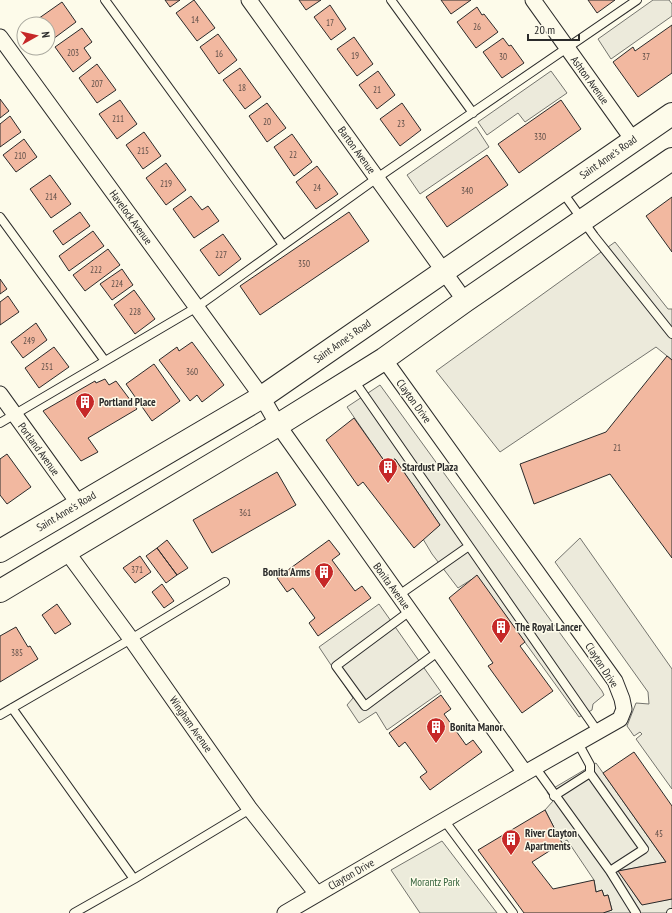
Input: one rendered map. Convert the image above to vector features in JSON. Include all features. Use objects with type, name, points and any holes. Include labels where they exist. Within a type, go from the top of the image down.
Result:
[{"type":"main road","name":"Saint Anne's Road","points":[[0,550],[262,397],[672,114]]},
{"type":"main road","points":[[0,591],[68,552],[278,425],[384,358],[672,159]]},
{"type":"street","name":"Barton Avenue","points":[[249,0],[466,301]]},
{"type":"street","name":"Ashton Avenue","points":[[533,0],[633,140]]},
{"type":"street","name":"Havelock Avenue","points":[[0,37],[262,397]]},
{"type":"street","name":"Clayton Drive","points":[[285,913],[620,719],[624,709],[615,681],[384,358]]},
{"type":"street","name":"Portland Avenue","points":[[0,394],[79,504]]},
{"type":"street","name":"Bonita Avenue","points":[[262,397],[278,425],[410,611],[530,770]]},
{"type":"street","name":"Wingham Avenue","points":[[68,552],[250,809],[317,894]]},
{"type":"lane","points":[[105,0],[283,245]]},
{"type":"lane","points":[[391,0],[473,113]]},
{"type":"lane","points":[[0,423],[197,307],[377,178],[637,0]]},
{"type":"lane","points":[[561,190],[672,334]]},
{"type":"lane","points":[[0,217],[105,361]]},
{"type":"lane","points":[[352,378],[598,732]]},
{"type":"lane","points":[[399,595],[469,546]]},
{"type":"lane","points":[[0,715],[131,639],[225,582]]},
{"type":"lane","points":[[410,611],[336,666],[365,706],[439,651]]},
{"type":"lane","points":[[12,708],[134,879]]},
{"type":"lane","points":[[578,743],[590,765],[590,773],[644,849],[610,871]]},
{"type":"lane","points":[[530,770],[554,796],[610,871],[636,913]]},
{"type":"lane","points":[[554,796],[590,773]]},
{"type":"lane","points":[[74,913],[134,879],[250,809]]},
{"type":"lane","points":[[444,820],[514,913]]},
{"type":"green space","name":"Morantz Park","points":[[442,841],[497,913],[420,913],[391,870]]},
{"type":"shaded area","points":[[653,0],[669,0],[672,4],[672,16],[611,59],[598,39]]},
{"type":"shaded area","points":[[551,71],[567,93],[525,122],[518,113],[487,135],[478,122]]},
{"type":"shaded area","points":[[476,127],[489,147],[420,194],[407,175]]},
{"type":"shaded area","points":[[615,242],[668,309],[672,309],[672,360],[656,347],[500,452],[436,371]]},
{"type":"shaded area","points":[[380,385],[602,691],[604,695],[593,704],[592,710],[579,717],[477,576],[458,588],[432,554],[423,539],[440,525],[395,459],[385,462],[347,407]]},
{"type":"shaded area","points":[[580,538],[672,669],[672,789],[636,739],[642,734],[640,732],[634,736],[627,726],[636,703],[649,704],[648,692],[555,562]]},
{"type":"shaded area","points":[[379,604],[441,692],[387,730],[376,712],[359,723],[347,705],[353,698],[319,647]]},
{"type":"shaded area","points":[[596,763],[666,862],[619,871],[641,904],[672,899],[672,913],[602,913],[612,910],[608,895],[604,896],[602,890],[596,892],[594,880],[567,840],[562,843],[545,810],[553,801],[547,792]]},
{"type":"building","points":[[165,0],[180,0],[170,7]]},
{"type":"building","points":[[194,0],[215,28],[197,41],[176,13]]},
{"type":"building","points":[[299,0],[321,0],[306,10]]},
{"type":"building","points":[[441,0],[471,0],[451,14]]},
{"type":"building","points":[[588,0],[615,0],[597,13]]},
{"type":"building","points":[[62,2],[76,22],[56,37],[56,16],[42,16]]},
{"type":"building","points":[[330,5],[346,29],[331,40],[314,17]]},
{"type":"building","points":[[477,7],[482,15],[484,14],[498,32],[476,48],[457,22]]},
{"type":"building","points":[[672,25],[672,73],[638,97],[613,62],[633,47],[635,51]]},
{"type":"building","points":[[82,28],[92,42],[84,48],[91,58],[73,72],[56,46]]},
{"type":"building","points":[[218,34],[237,60],[219,74],[200,47]]},
{"type":"building","points":[[354,37],[373,64],[357,76],[337,49]]},
{"type":"building","points":[[503,38],[509,46],[511,45],[524,63],[502,78],[483,52]]},
{"type":"building","points":[[97,64],[116,90],[97,103],[79,78]]},
{"type":"building","points":[[240,68],[261,97],[245,109],[223,80]]},
{"type":"building","points":[[378,71],[395,95],[377,109],[359,85]]},
{"type":"building","points":[[0,99],[9,111],[0,118]]},
{"type":"building","points":[[120,100],[137,124],[117,139],[99,114]]},
{"type":"building","points":[[561,100],[581,129],[519,173],[498,144]]},
{"type":"building","points":[[267,103],[286,128],[267,142],[249,116]]},
{"type":"building","points":[[402,103],[421,130],[400,146],[380,119]]},
{"type":"building","points":[[10,116],[21,132],[0,147],[0,124]]},
{"type":"building","points":[[144,132],[161,156],[143,169],[126,145]]},
{"type":"building","points":[[292,134],[312,162],[294,176],[274,147]]},
{"type":"building","points":[[24,139],[37,157],[16,172],[3,155]]},
{"type":"building","points":[[487,155],[508,185],[447,227],[426,197]]},
{"type":"building","points":[[166,163],[186,190],[166,205],[146,178]]},
{"type":"building","points":[[317,166],[338,194],[316,209],[296,182]]},
{"type":"building","points":[[50,175],[71,204],[51,218],[30,189]]},
{"type":"building","points":[[191,196],[202,210],[208,206],[219,221],[194,238],[173,209]]},
{"type":"building","points":[[672,197],[672,252],[646,216]]},
{"type":"building","points":[[80,212],[90,226],[63,245],[53,231]]},
{"type":"building","points":[[349,212],[369,241],[260,315],[240,286]]},
{"type":"building","points":[[93,231],[104,246],[69,271],[59,256]]},
{"type":"building","points":[[223,234],[241,259],[219,276],[200,250]]},
{"type":"building","points":[[108,249],[120,265],[85,291],[73,275]]},
{"type":"building","points":[[122,269],[133,285],[112,300],[100,284]]},
{"type":"building","points":[[0,279],[7,289],[0,294]]},
{"type":"building","points":[[134,290],[155,319],[135,334],[114,305]]},
{"type":"building","points":[[8,296],[19,312],[0,325],[0,302]]},
{"type":"building","points":[[36,323],[47,340],[23,358],[11,342]]},
{"type":"building","points":[[192,342],[224,385],[202,402],[197,395],[190,401],[159,360],[177,347],[179,351]]},
{"type":"building","points":[[54,347],[69,367],[39,388],[25,368]]},
{"type":"building","points":[[667,356],[672,360],[672,558],[610,474],[534,504],[520,464],[606,432]]},
{"type":"building","points":[[154,364],[180,401],[152,421],[126,384]]},
{"type":"building","name":"Portland Place","points":[[105,379],[109,385],[116,381],[137,409],[88,438],[98,452],[81,461],[43,411],[95,381],[96,383]]},
{"type":"building","name":"Stardust Plaza","points":[[354,418],[385,462],[395,459],[440,525],[414,548],[363,482],[358,486],[326,440]]},
{"type":"building","points":[[7,454],[31,487],[7,504],[0,495],[0,459]]},
{"type":"building","points":[[277,472],[296,505],[212,553],[193,520]]},
{"type":"building","points":[[167,540],[188,568],[177,575],[157,548]]},
{"type":"building","name":"Bonita Arms","points":[[329,540],[340,554],[332,560],[355,591],[362,586],[371,598],[318,636],[309,623],[315,618],[293,588],[287,592],[277,578]]},
{"type":"building","points":[[157,548],[177,575],[166,583],[146,556]]},
{"type":"building","points":[[140,556],[151,572],[135,583],[123,568]]},
{"type":"building","name":"The Royal Lancer","points":[[477,575],[525,642],[520,646],[553,691],[522,713],[488,666],[493,663],[449,598]]},
{"type":"building","points":[[162,584],[174,601],[164,608],[152,592]]},
{"type":"building","points":[[57,604],[71,624],[55,634],[42,615]]},
{"type":"building","points":[[16,627],[28,647],[30,646],[38,659],[0,682],[0,636]]},
{"type":"building","name":"Bonita Manor","points":[[441,695],[451,709],[444,714],[466,745],[473,740],[482,752],[430,790],[420,777],[427,772],[405,742],[399,747],[389,733]]},
{"type":"building","points":[[634,752],[672,806],[672,899],[642,905],[618,871],[666,862],[603,773]]},
{"type":"building","name":"River Clayton Apartments","points":[[545,810],[562,843],[532,862],[553,889],[594,880],[596,892],[602,890],[604,896],[608,895],[612,910],[603,913],[524,913],[478,850]]},
{"type":"place","name":"Portland Place","points":[[85,419]]},
{"type":"place","name":"Stardust Plaza","points":[[388,484]]},
{"type":"place","name":"Bonita Arms","points":[[324,589]]},
{"type":"place","name":"The Royal Lancer","points":[[501,644]]},
{"type":"place","name":"Bonita Manor","points":[[436,744]]},
{"type":"place","name":"River Clayton Apartments","points":[[511,856]]}]
